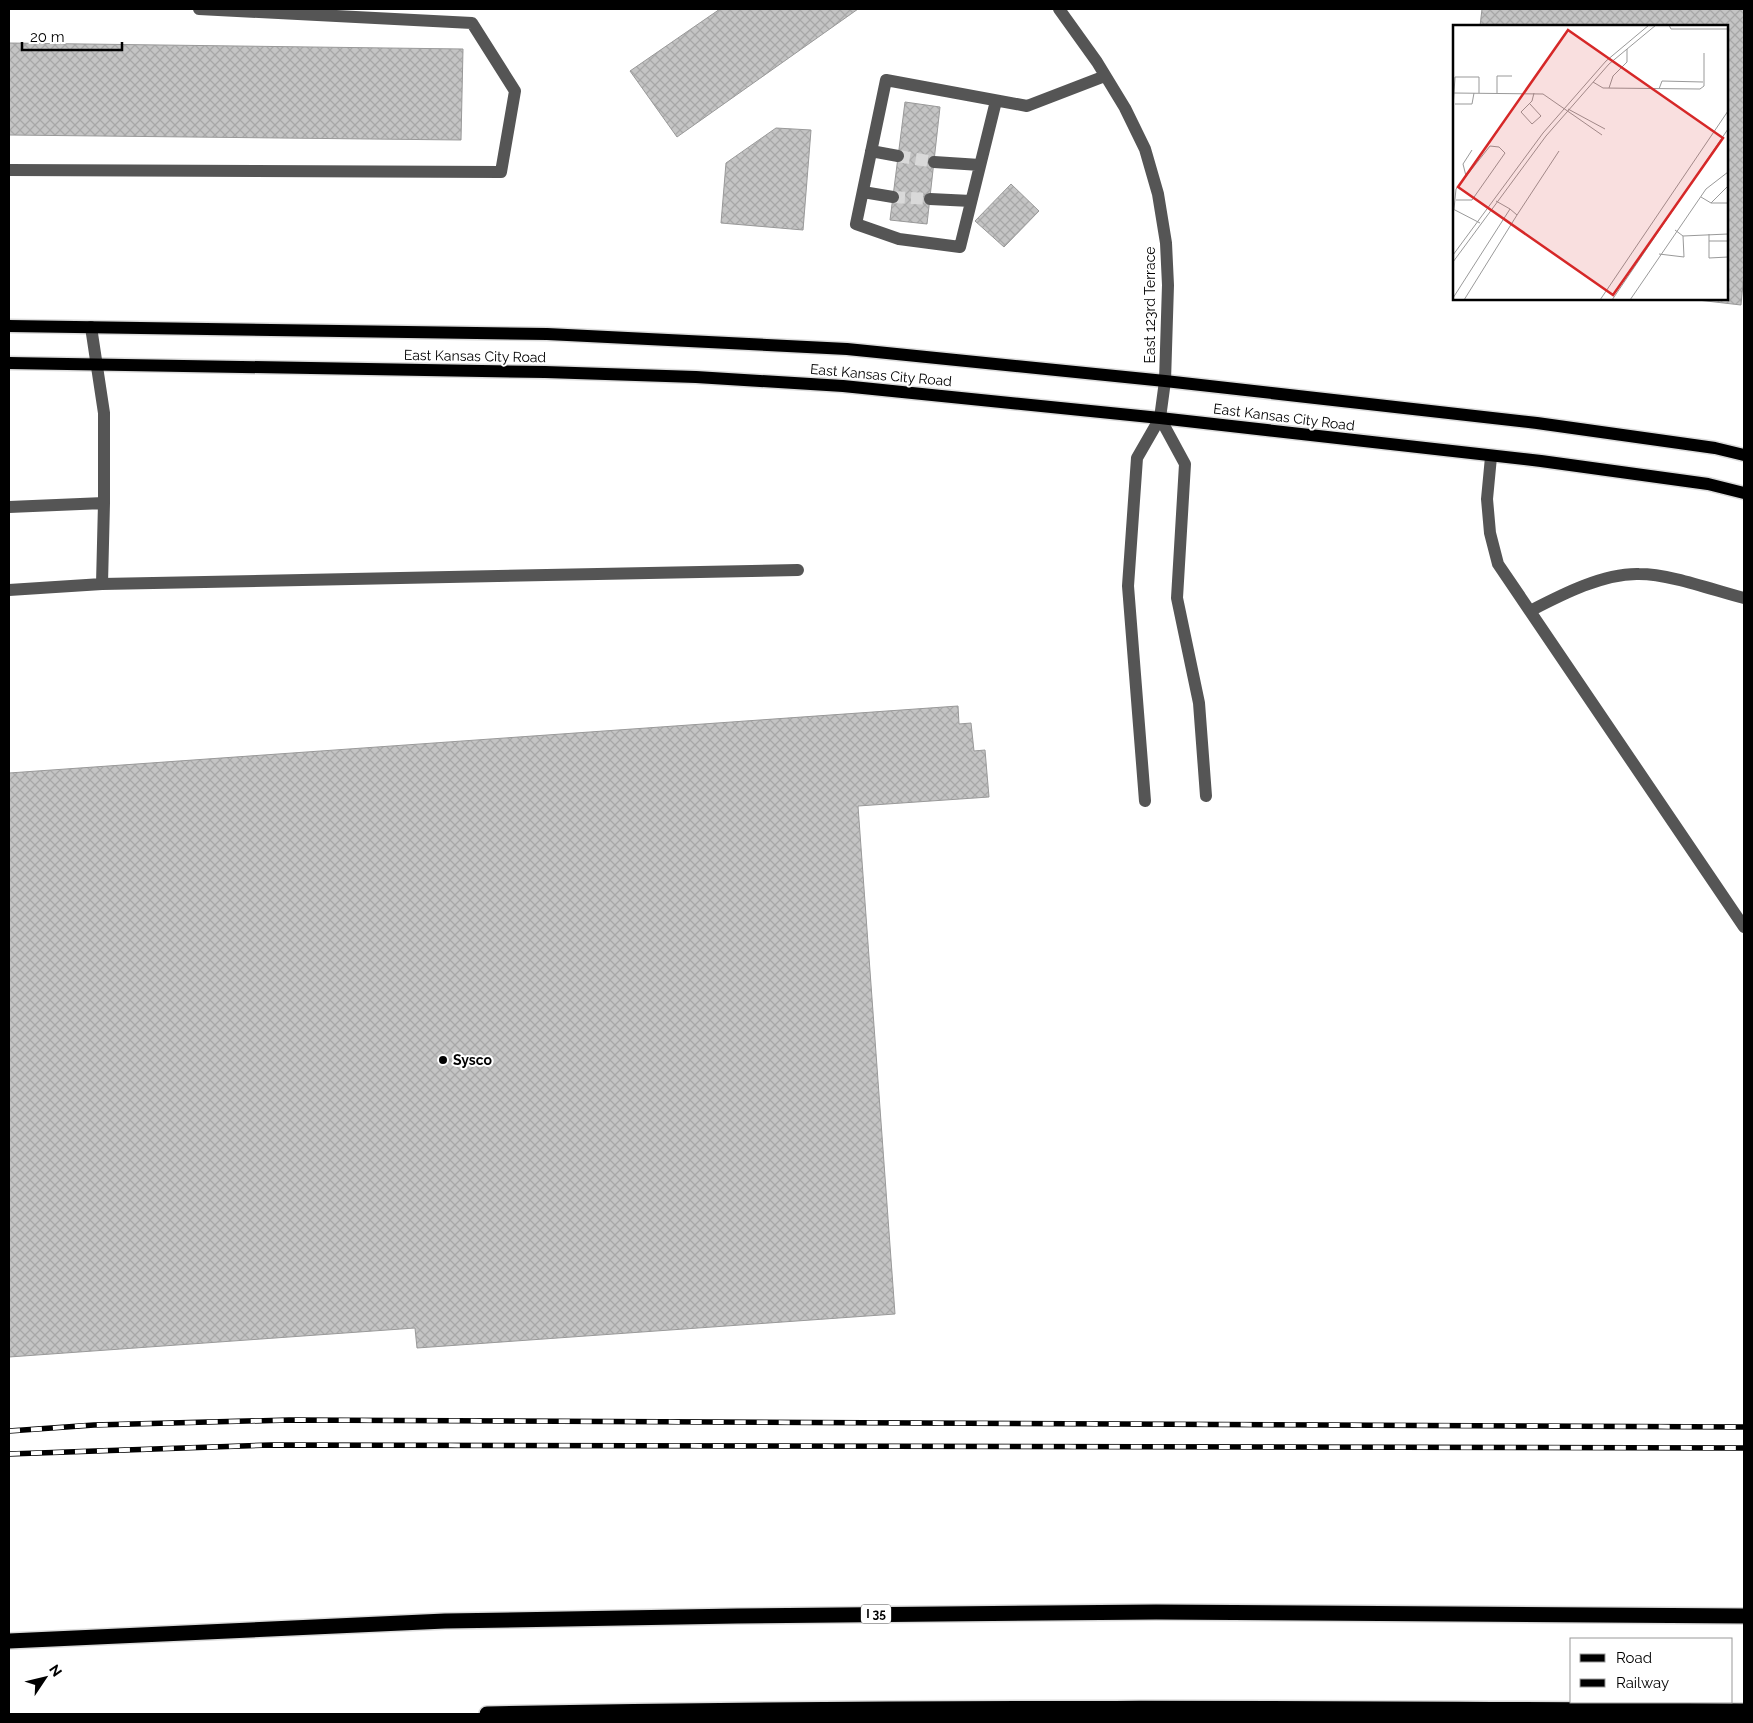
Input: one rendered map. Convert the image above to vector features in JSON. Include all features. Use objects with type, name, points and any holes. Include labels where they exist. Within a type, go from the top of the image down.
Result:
[{"type":"highway","name":"I 35","points":[[9,1641],[445,1621],[737,1616],[1156,1612],[1744,1616]]},
{"type":"highway","points":[[487,1714],[732,1709],[1142,1707],[1744,1711]]},
{"type":"main road","name":"East Kansas City Road","points":[[9,326],[537,334],[696,340],[848,349],[1165,381],[1537,423],[1715,448],[1744,455]]},
{"type":"main road","name":"East Kansas City Road","points":[[9,364],[545,372],[696,377],[843,386],[1160,418],[1491,457],[1541,461],[1708,484],[1744,493]]},
{"type":"street","points":[[9,170],[501,172],[515,90],[472,23],[199,9]]},
{"type":"street","name":"East 123rd Terrace","points":[[1059,9],[1125,108],[1145,149],[1158,194],[1166,243],[1168,285],[1165,381],[1160,418]]},
{"type":"street","points":[[996,101],[960,247],[899,240],[856,224],[886,80],[1028,106],[1105,76]]},
{"type":"street","points":[[871,152],[898,156]]},
{"type":"street","points":[[934,162],[980,165]]},
{"type":"street","points":[[863,192],[893,197]]},
{"type":"street","points":[[930,199],[971,201]]},
{"type":"street","points":[[91,327],[104,413],[102,584]]},
{"type":"street","points":[[1160,418],[1185,464],[1177,598],[1199,703],[1206,796]]},
{"type":"street","points":[[1145,801],[1128,586],[1137,458],[1160,418]]},
{"type":"street","points":[[1491,457],[1487,499],[1492,541],[1498,564],[1744,927]]},
{"type":"street","points":[[9,507],[104,503]]},
{"type":"street","points":[[9,590],[102,584],[798,570]]},
{"type":"street","points":[[1530,611],[1566,592],[1590,583],[1619,576],[1638,574],[1662,576],[1744,598]]},
{"type":"building","points":[[720,9],[858,9],[677,137],[630,71]]},
{"type":"building","points":[[1482,9],[1744,9],[1744,273],[1741,305],[1698,300],[1728,300],[1728,25],[1480,25]]},
{"type":"building","points":[[9,43],[463,49],[461,140],[9,135]]},
{"type":"building","points":[[905,102],[940,107],[927,224],[890,220]]},
{"type":"building","points":[[776,128],[811,130],[803,230],[721,223],[726,163]]},
{"type":"building","points":[[1011,184],[1039,211],[1004,247],[975,221]]},
{"type":"building","name":"Sysco","points":[[958,706],[959,724],[971,723],[974,751],[985,750],[989,797],[858,806],[895,1314],[417,1348],[415,1328],[9,1357],[9,773]]},
{"type":"tunnel","points":[[898,156],[934,162]]},
{"type":"tunnel","points":[[893,197],[930,199]]},
{"type":"railway","points":[[9,1431],[94,1425],[289,1420],[1744,1427]]},
{"type":"railway","points":[[9,1454],[271,1445],[1744,1448]]},
{"type":"place","name":"Sysco","points":[[443,1060]]}]
